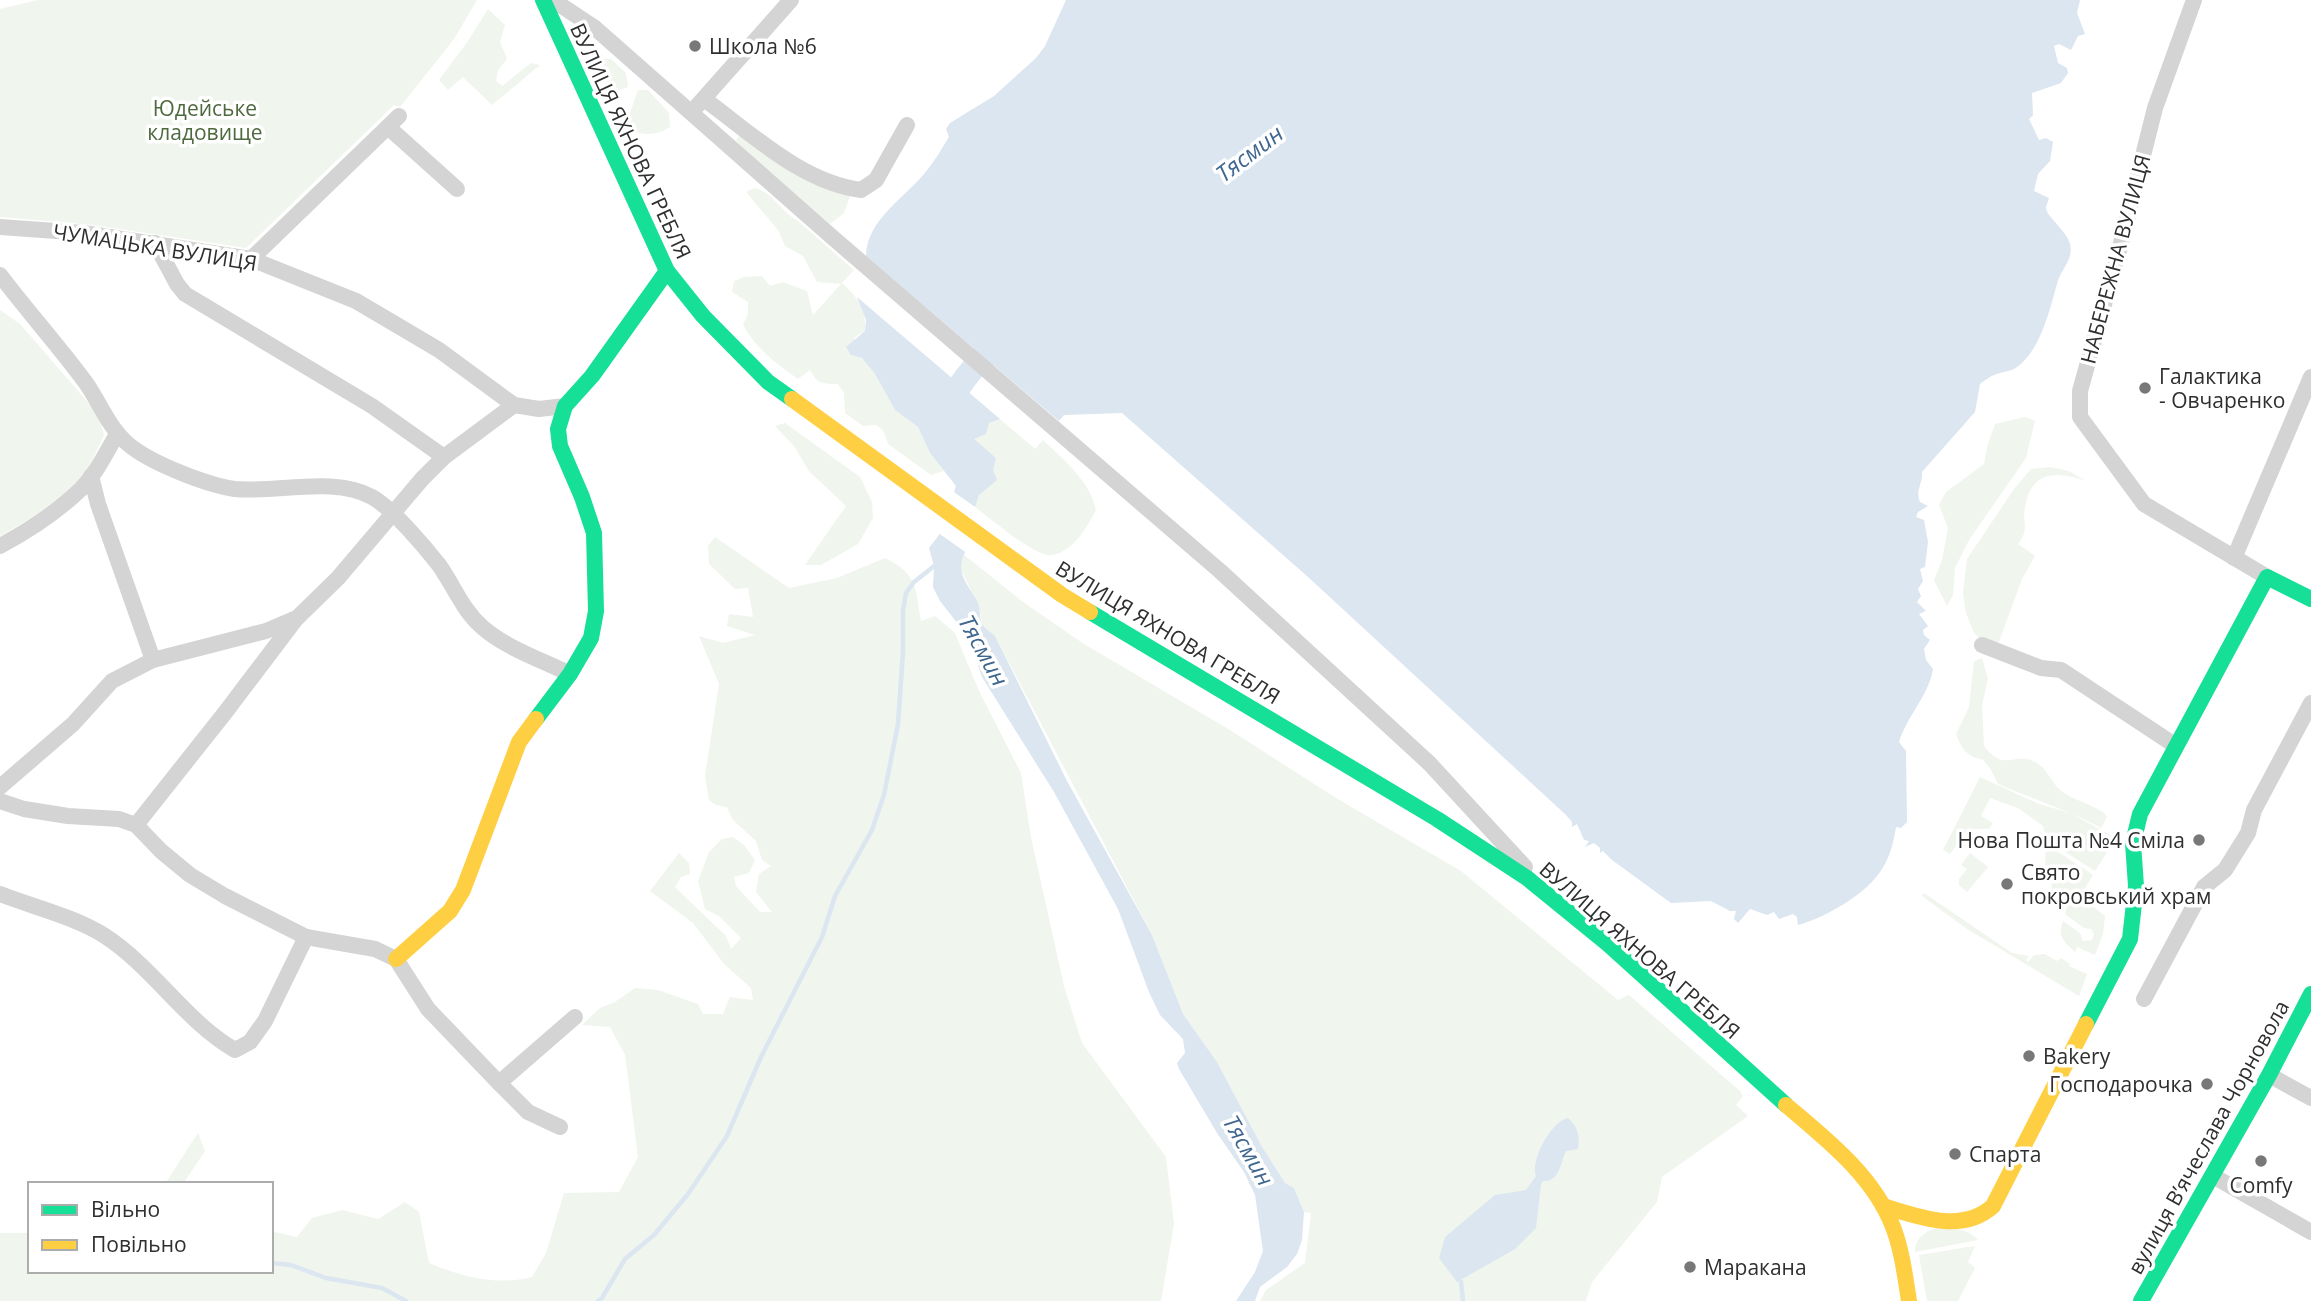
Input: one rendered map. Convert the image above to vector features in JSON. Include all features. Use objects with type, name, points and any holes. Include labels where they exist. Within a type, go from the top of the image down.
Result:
[{"type":"street","name":"ВУЛИЦЯ ЯХНОВА ГРЕБЛЯ","points":[[543,0],[667,271],[702,316],[768,382],[1025,569],[1095,614],[1437,819],[1498,858],[1555,900],[1647,979],[1767,1089],[1830,1141],[1862,1175],[1895,1230],[1909,1301]]},
{"type":"street","points":[[553,0],[595,28],[1220,571],[1430,764],[1555,900]]},
{"type":"street","points":[[691,113],[791,0]]},
{"type":"street","name":"НАБЕРЕЖНА ВУЛИЦЯ","points":[[2194,0],[2155,107],[2080,391],[2080,417],[2144,504],[2234,558]]},
{"type":"street","points":[[704,99],[785,158],[822,180],[860,191],[876,180],[907,125]]},
{"type":"street","points":[[251,258],[393,122],[457,189]]},
{"type":"street","name":"ЧУМАЦЬКА ВУЛИЦЯ","points":[[0,227],[84,233],[251,258],[356,301],[439,349],[514,405],[539,409],[565,406]]},
{"type":"street","points":[[155,243],[185,295],[372,406],[444,457]]},
{"type":"street","points":[[396,959],[450,911],[463,890],[519,742],[570,674],[591,638],[596,611],[594,533],[560,446],[558,429],[565,406],[599,366],[667,271]]},
{"type":"street","points":[[0,275],[71,363],[117,434],[131,447],[173,469],[206,482],[236,489],[324,488],[353,490],[373,497],[392,513],[439,566],[467,611],[483,628],[512,646],[570,674]]},
{"type":"street","points":[[2311,377],[2234,558],[2311,599]]},
{"type":"street","points":[[136,825],[296,619],[338,578],[392,513],[444,457],[514,405]]},
{"type":"street","points":[[539,409],[558,429]]},
{"type":"street","points":[[0,546],[54,511],[82,488],[117,434]]},
{"type":"street","points":[[91,475],[98,504],[153,660]]},
{"type":"street","points":[[1883,1206],[1943,1222],[1980,1218],[1988,1214],[1993,1206],[2130,939],[2136,886],[2133,842],[2140,814],[2267,577]]},
{"type":"street","points":[[0,787],[72,724],[112,681],[153,660],[266,631],[296,619]]},
{"type":"street","points":[[1982,645],[2042,668],[2061,670],[2176,746]]},
{"type":"street","points":[[2144,999],[2204,887],[2225,870],[2248,833],[2254,810],[2311,703]]},
{"type":"street","points":[[0,801],[24,809],[68,816],[119,819],[136,825],[190,875],[225,896],[306,937],[375,949],[396,959],[428,1009],[499,1083],[528,1112],[560,1127]]},
{"type":"street","points":[[0,894],[104,936],[124,950],[213,1037],[235,1050],[250,1042],[265,1021],[306,937]]},
{"type":"street","name":"вулиця Вʼячеслава Чорновола","points":[[2141,1301],[2269,1075],[2311,994]]},
{"type":"street","points":[[499,1083],[575,1017]]},
{"type":"street","points":[[2269,1075],[2311,1098]]},
{"type":"street","points":[[2213,1175],[2311,1232]]},
{"type":"street","points":[[1895,1230],[1899,1223],[1908,1219],[1923,1218]]},
{"type":"green space","name":"Юдейське кладовище","points":[[38,0],[477,0],[454,39],[400,107],[394,105],[246,248],[93,225],[0,217],[0,9]]},
{"type":"green space","points":[[488,9],[505,25],[500,42],[507,59],[498,70],[496,81],[502,86],[531,63],[540,65],[492,105],[463,77],[448,90],[439,80]]},
{"type":"green space","points":[[601,58],[611,59],[626,73],[628,87],[619,90],[606,83],[599,65]]},
{"type":"green space","points":[[638,90],[648,90],[669,113],[670,127],[648,134],[625,128],[624,118],[630,113]]},
{"type":"green space","points":[[741,133],[821,186],[850,196],[844,213],[830,224],[746,153],[736,140]]},
{"type":"green space","points":[[755,188],[767,194],[854,270],[842,283],[860,304],[865,331],[855,337],[851,355],[862,358],[875,374],[895,410],[918,427],[930,453],[944,471],[931,475],[888,444],[883,430],[876,425],[863,426],[845,413],[844,393],[838,384],[821,382],[810,370],[798,379],[782,368],[748,334],[743,325],[748,314],[748,302],[732,292],[734,281],[744,277],[762,276],[770,286],[783,282],[807,291],[813,315],[841,284],[817,282],[803,256],[785,246],[778,230],[746,192]]},
{"type":"green space","points":[[0,310],[20,324],[98,414],[104,435],[81,478],[68,491],[0,536]]},
{"type":"green space","points":[[2025,417],[2035,421],[2026,458],[1969,540],[1955,568],[1953,595],[1947,606],[1934,580],[1942,560],[1948,528],[1939,505],[1946,492],[1984,464],[1995,424]]},
{"type":"green space","points":[[1000,419],[1035,449],[1043,440],[1082,480],[1093,499],[1096,510],[1088,524],[1073,544],[1060,553],[1052,555],[1035,550],[975,507],[979,495],[988,486],[973,439],[986,434],[988,423]]},
{"type":"green space","points":[[785,423],[860,477],[872,502],[873,518],[858,544],[821,565],[805,565],[846,506],[809,471],[794,446],[775,426]]},
{"type":"green space","points":[[2050,467],[2069,471],[2086,481],[2066,476],[2047,476],[2033,486],[2028,495],[2024,513],[2025,530],[2018,544],[2035,556],[2022,579],[1997,647],[1984,642],[1974,633],[1966,613],[1963,593],[1967,559],[2014,489],[2031,469]]},
{"type":"green space","points":[[715,537],[789,588],[837,578],[885,558],[904,570],[913,583],[921,621],[935,616],[955,633],[979,691],[1021,773],[1031,837],[1064,986],[1082,1043],[1166,1157],[1174,1224],[1161,1301],[0,1301],[0,1233],[28,1233],[28,1273],[273,1273],[273,1231],[297,1237],[312,1218],[342,1210],[378,1219],[405,1202],[419,1212],[429,1263],[480,1279],[519,1280],[532,1277],[546,1253],[564,1193],[619,1192],[638,1157],[625,1055],[610,1027],[582,1025],[600,1008],[615,1002],[635,988],[658,990],[698,1004],[703,1014],[723,1014],[730,997],[753,1000],[751,988],[724,964],[693,923],[650,891],[679,853],[689,863],[690,874],[681,877],[675,887],[726,936],[731,949],[741,938],[719,916],[705,909],[698,881],[709,852],[722,839],[733,837],[744,845],[755,860],[749,873],[734,877],[736,886],[760,912],[772,912],[756,892],[759,874],[771,866],[762,860],[756,841],[732,819],[727,807],[716,805],[709,800],[705,776],[719,684],[699,636],[723,643],[755,635],[727,626],[729,614],[753,617],[748,588],[735,589],[709,564],[708,546]]},
{"type":"green space","points":[[963,554],[1023,602],[1084,644],[1461,871],[1618,1000],[1629,995],[1740,1091],[1743,1096],[1736,1105],[1748,1116],[1662,1177],[1657,1202],[1592,1282],[1586,1301],[1260,1301],[1266,1290],[1305,1263],[1311,1213],[1304,1212],[1294,1188],[1285,1183],[1261,1145],[1217,1062],[1183,1014],[1152,935],[995,636],[982,624],[980,610],[961,569],[960,559]]},
{"type":"green space","points":[[1982,658],[1988,679],[1982,705],[1984,746],[1991,754],[2003,760],[2026,759],[2037,763],[2064,793],[2103,812],[2107,817],[2101,828],[1998,784],[1982,759],[1968,754],[1962,747],[1956,734],[1969,707],[1974,661]]},
{"type":"green space","points":[[1980,777],[2039,804],[2070,813],[2116,838],[2095,871],[2047,840],[2043,826],[2018,808],[1990,798],[1981,816],[1993,823],[1989,829],[1968,829],[1950,854],[1943,850]]},
{"type":"green space","points":[[2046,844],[2093,875],[2080,896],[2105,916],[2103,934],[2095,955],[2077,947],[2075,952],[2063,938],[2063,921],[2080,933],[2083,941],[2092,940],[2094,934],[2091,929],[2084,928],[2065,914],[2067,908],[2052,894],[2056,874],[2045,869]]},
{"type":"green space","points":[[1970,853],[1988,867],[1967,892],[1959,885],[1959,879],[1967,869],[1961,865]]},
{"type":"green space","points":[[1924,893],[2012,953],[2029,956],[2026,960],[2028,962],[2034,955],[2045,954],[2057,961],[2061,958],[2070,964],[2069,966],[2087,974],[2079,996],[1967,929],[1922,896]]},
{"type":"green space","points":[[198,1133],[205,1151],[184,1182],[166,1182]]},
{"type":"green space","points":[[1940,1227],[1965,1231],[1978,1240],[1915,1252],[1919,1238]]},
{"type":"green space","points":[[1975,1246],[1968,1262],[1975,1268],[1958,1301],[1927,1301],[1919,1255]]},
{"type":"water","points":[[1066,0],[2080,0],[2077,13],[2085,34],[2078,36],[2071,50],[2059,44],[2054,46],[2058,63],[2067,68],[2068,73],[2061,83],[2032,93],[2033,115],[2029,119],[2039,140],[2046,138],[2053,142],[2050,161],[2038,174],[2034,191],[2049,198],[2047,211],[2068,239],[2070,255],[2044,325],[2030,354],[2016,368],[1992,376],[1980,384],[1975,412],[1922,472],[1919,498],[1920,502],[1928,506],[1918,512],[1916,517],[1924,520],[1928,542],[1925,567],[1920,569],[1923,581],[1918,589],[1921,596],[1917,602],[1926,611],[1919,614],[1928,626],[1923,630],[1930,640],[1924,649],[1926,660],[1933,669],[1927,688],[1899,742],[1906,751],[1907,822],[1901,828],[1896,827],[1887,859],[1867,887],[1833,911],[1798,925],[1797,917],[1793,914],[1779,919],[1774,912],[1767,915],[1750,909],[1738,923],[1734,919],[1736,911],[1730,911],[1711,901],[1671,903],[1603,851],[1600,853],[1600,848],[1594,843],[1585,847],[1589,841],[1584,840],[1577,824],[1572,827],[1572,822],[1566,815],[1308,577],[1122,413],[1064,415],[1059,421],[866,256],[873,230],[931,165],[949,137],[946,129],[950,123],[994,96],[1036,58],[1045,46]]},
{"type":"water","name":"Тясмин","points":[[857,297],[1000,419],[989,423],[986,434],[974,439],[996,458],[993,470],[997,480],[979,495],[963,545],[967,549],[961,570],[978,604],[982,624],[995,636],[1067,781],[1152,935],[1183,1014],[1217,1062],[1261,1145],[1285,1183],[1294,1188],[1304,1212],[1302,1240],[1297,1254],[1287,1267],[1260,1287],[1255,1301],[1236,1301],[1255,1272],[1263,1251],[1255,1195],[1244,1172],[1179,1069],[1177,1063],[1185,1053],[1183,1039],[1160,1015],[1118,909],[1054,792],[982,677],[969,638],[940,601],[933,587],[934,566],[929,548],[939,535],[956,486],[930,453],[918,427],[895,410],[875,374],[862,358],[851,355],[846,347],[865,331],[866,320]]},
{"type":"water","points":[[1568,1118],[1577,1132],[1578,1149],[1566,1151],[1556,1175],[1541,1184],[1536,1228],[1515,1249],[1457,1282],[1439,1258],[1445,1237],[1495,1195],[1526,1190],[1536,1176],[1536,1162],[1548,1134]]},
{"type":"pier","points":[[951,490],[978,509],[967,544],[970,549],[968,554],[937,532]]},
{"type":"waterway","name":"Тясмин","points":[[945,415],[966,377],[996,347]]},
{"type":"waterway","points":[[598,1301],[625,1259],[654,1235],[688,1194],[727,1136],[761,1057],[822,937],[835,896],[872,830],[884,795],[898,724],[906,593],[914,582],[938,563]]},
{"type":"waterway","points":[[273,1263],[291,1265],[326,1278],[382,1288],[406,1301]]},
{"type":"waterway","points":[[1461,1282],[1463,1301]]},
{"type":"traffic: fast","points":[[543,0],[667,271],[703,316],[768,382],[792,399]]},
{"type":"traffic: fast","points":[[536,719],[570,674],[591,638],[596,611],[594,533],[560,446],[558,429],[565,406],[592,376],[667,271]]},
{"type":"traffic: fast","points":[[2086,1024],[2130,939],[2136,886],[2133,843],[2140,814],[2267,577],[2311,599]]},
{"type":"traffic: fast","points":[[1090,612],[1437,819],[1527,878],[1608,944],[1786,1105]]},
{"type":"traffic: fast","points":[[2141,1301],[2269,1075],[2311,994]]},
{"type":"traffic: slow","points":[[792,399],[1062,595],[1090,612]]},
{"type":"traffic: slow","points":[[396,959],[450,911],[463,890],[519,742],[536,719]]},
{"type":"traffic: slow","points":[[1883,1206],[1940,1221],[1968,1219],[1993,1206],[2086,1024]]},
{"type":"traffic: slow","points":[[1786,1105],[1847,1160],[1874,1191],[1896,1236],[1909,1301]]},
{"type":"place","name":"Школа №6","points":[[695,46]]},
{"type":"place","name":"Галактика - Овчаренко","points":[[2145,388]]},
{"type":"place","name":"Нова Пошта №4 Сміла","points":[[2199,840]]},
{"type":"place","name":"Свято покровський храм","points":[[2007,884]]},
{"type":"place","name":"Bakery","points":[[2029,1056]]},
{"type":"place","name":"Господарочка","points":[[2207,1084]]},
{"type":"place","name":"Спарта","points":[[1955,1154]]},
{"type":"place","name":"Comfy","points":[[2261,1161]]},
{"type":"place","name":"Маракана","points":[[1690,1267]]}]
